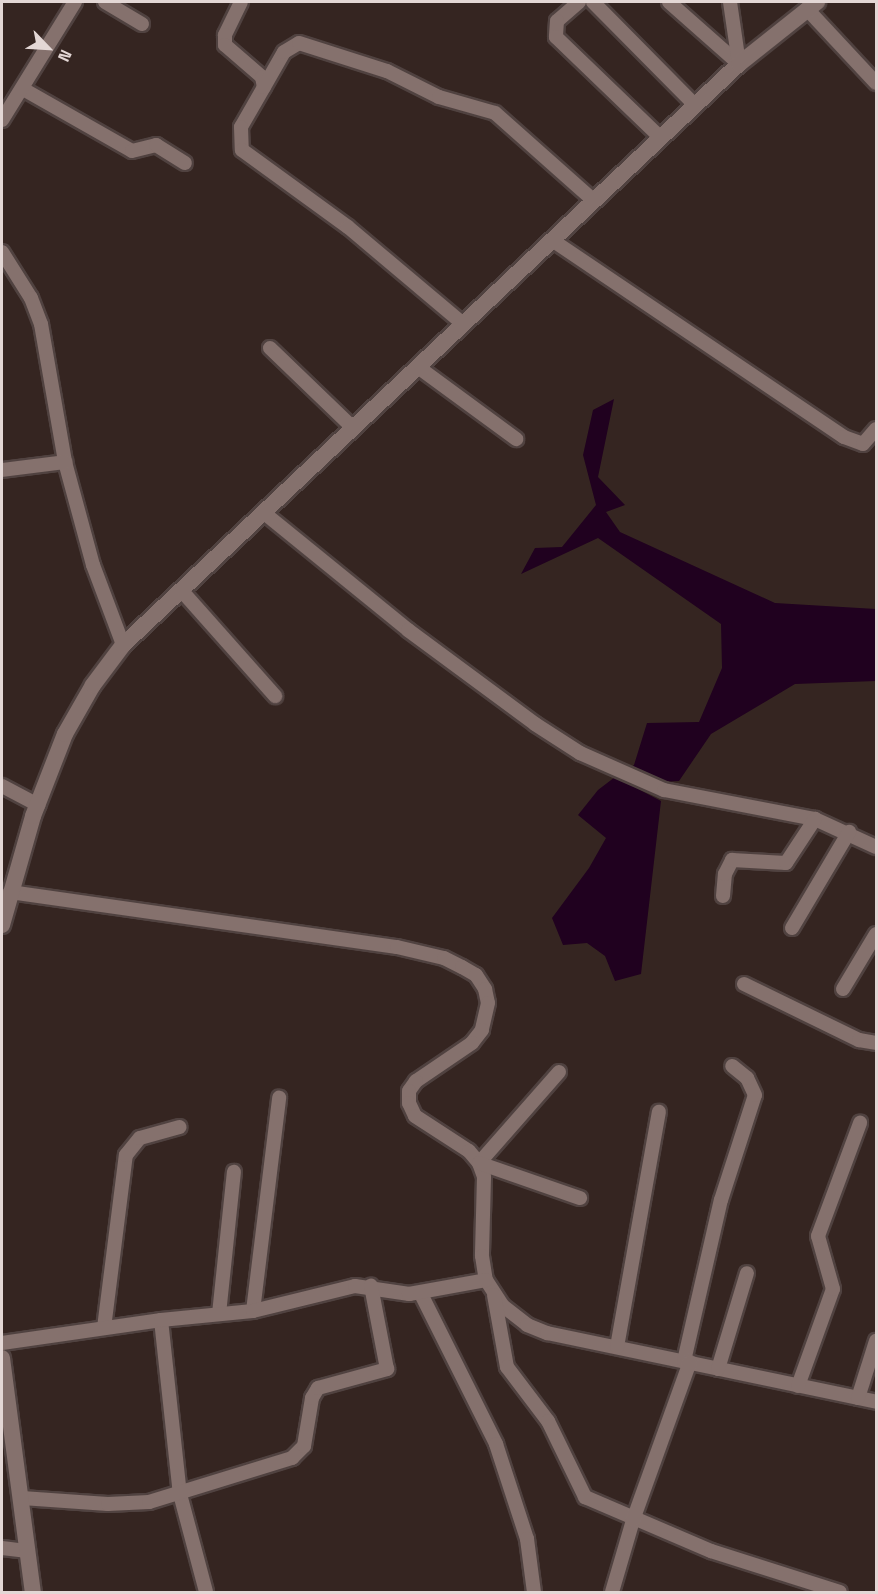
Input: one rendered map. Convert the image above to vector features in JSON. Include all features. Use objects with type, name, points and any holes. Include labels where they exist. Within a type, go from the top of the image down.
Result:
[{"type":"street","points":[[2,120],[75,2]]},
{"type":"street","points":[[105,2],[142,24]]},
{"type":"street","points":[[241,2],[225,35],[225,45],[262,77],[264,87]]},
{"type":"street","points":[[579,2],[557,21],[556,37],[661,138]]},
{"type":"street","points":[[593,2],[695,105]]},
{"type":"street","points":[[669,2],[739,64]]},
{"type":"street","points":[[730,2],[739,64]]},
{"type":"street","points":[[2,921],[38,805],[76,712],[123,645],[739,64],[812,5],[876,83]]},
{"type":"street","points":[[463,324],[348,227],[242,150],[238,138],[241,127],[284,52],[299,43],[387,71],[439,98],[495,113],[594,201]]},
{"type":"street","points":[[22,89],[132,151],[156,145],[185,163]]},
{"type":"street","points":[[552,240],[844,437],[862,444],[876,429]]},
{"type":"street","points":[[2,252],[27,291],[39,317],[65,462],[93,565],[123,645]]},
{"type":"street","points":[[270,348],[353,428]]},
{"type":"street","points":[[418,367],[516,439]]},
{"type":"street","points":[[2,470],[65,462]]},
{"type":"street","points":[[263,512],[408,630],[535,724],[580,753],[664,790],[815,819],[849,832],[876,847]]},
{"type":"street","points":[[181,590],[275,696]]},
{"type":"street","points":[[2,786],[38,805]]},
{"type":"street","points":[[723,896],[725,874],[732,860],[786,863],[815,819]]},
{"type":"street","points":[[792,928],[849,832]]},
{"type":"street","points":[[10,892],[397,947],[444,958],[476,975],[485,989],[488,1003],[482,1030],[472,1043],[416,1081],[409,1091],[409,1103],[415,1116],[469,1151],[479,1163],[484,1177],[480,1236],[486,1280],[494,1295],[507,1367],[548,1421],[581,1493],[633,1520],[711,1551],[840,1593]]},
{"type":"street","points":[[843,989],[876,934]]},
{"type":"street","points":[[744,984],[859,1040],[876,1043]]},
{"type":"street","points":[[612,1593],[633,1520],[687,1361],[721,1200],[755,1095],[747,1078],[732,1066]]},
{"type":"street","points":[[479,1163],[559,1072]]},
{"type":"street","points":[[253,1311],[279,1098]]},
{"type":"street","points":[[617,1347],[659,1112]]},
{"type":"street","points":[[798,1386],[832,1289],[818,1236],[860,1123]]},
{"type":"street","points":[[104,1328],[126,1155],[140,1138],[180,1127]]},
{"type":"street","points":[[479,1163],[580,1198]]},
{"type":"street","points":[[219,1314],[234,1172]]},
{"type":"street","points":[[718,1369],[747,1274]]},
{"type":"street","points":[[2,1343],[161,1320],[253,1311],[344,1288],[370,1287],[398,1294],[421,1294],[486,1280]]},
{"type":"street","points":[[22,1498],[118,1504],[180,1494],[292,1458],[304,1446],[312,1398],[318,1388],[387,1369],[370,1287]]},
{"type":"street","points":[[421,1294],[496,1444],[527,1539],[534,1593]]},
{"type":"street","points":[[494,1295],[527,1325],[617,1347],[876,1402]]},
{"type":"street","points":[[161,1320],[180,1494],[206,1593]]},
{"type":"street","points":[[858,1398],[876,1341]]},
{"type":"street","points":[[2,1358],[33,1593]]},
{"type":"street","points":[[2,1548],[28,1551]]},
{"type":"shaded area","points":[[614,399],[598,477],[625,505],[606,512],[620,532],[775,603],[876,609],[876,681],[795,684],[711,734],[679,781],[661,782],[628,770],[634,765],[647,723],[699,722],[722,668],[721,624],[598,538],[521,574],[535,548],[562,547],[596,505],[583,455],[593,410]]},
{"type":"shaded area","points":[[615,777],[661,801],[641,974],[615,981],[605,956],[587,943],[563,945],[552,918],[589,868],[606,838],[578,815],[598,790]]}]
